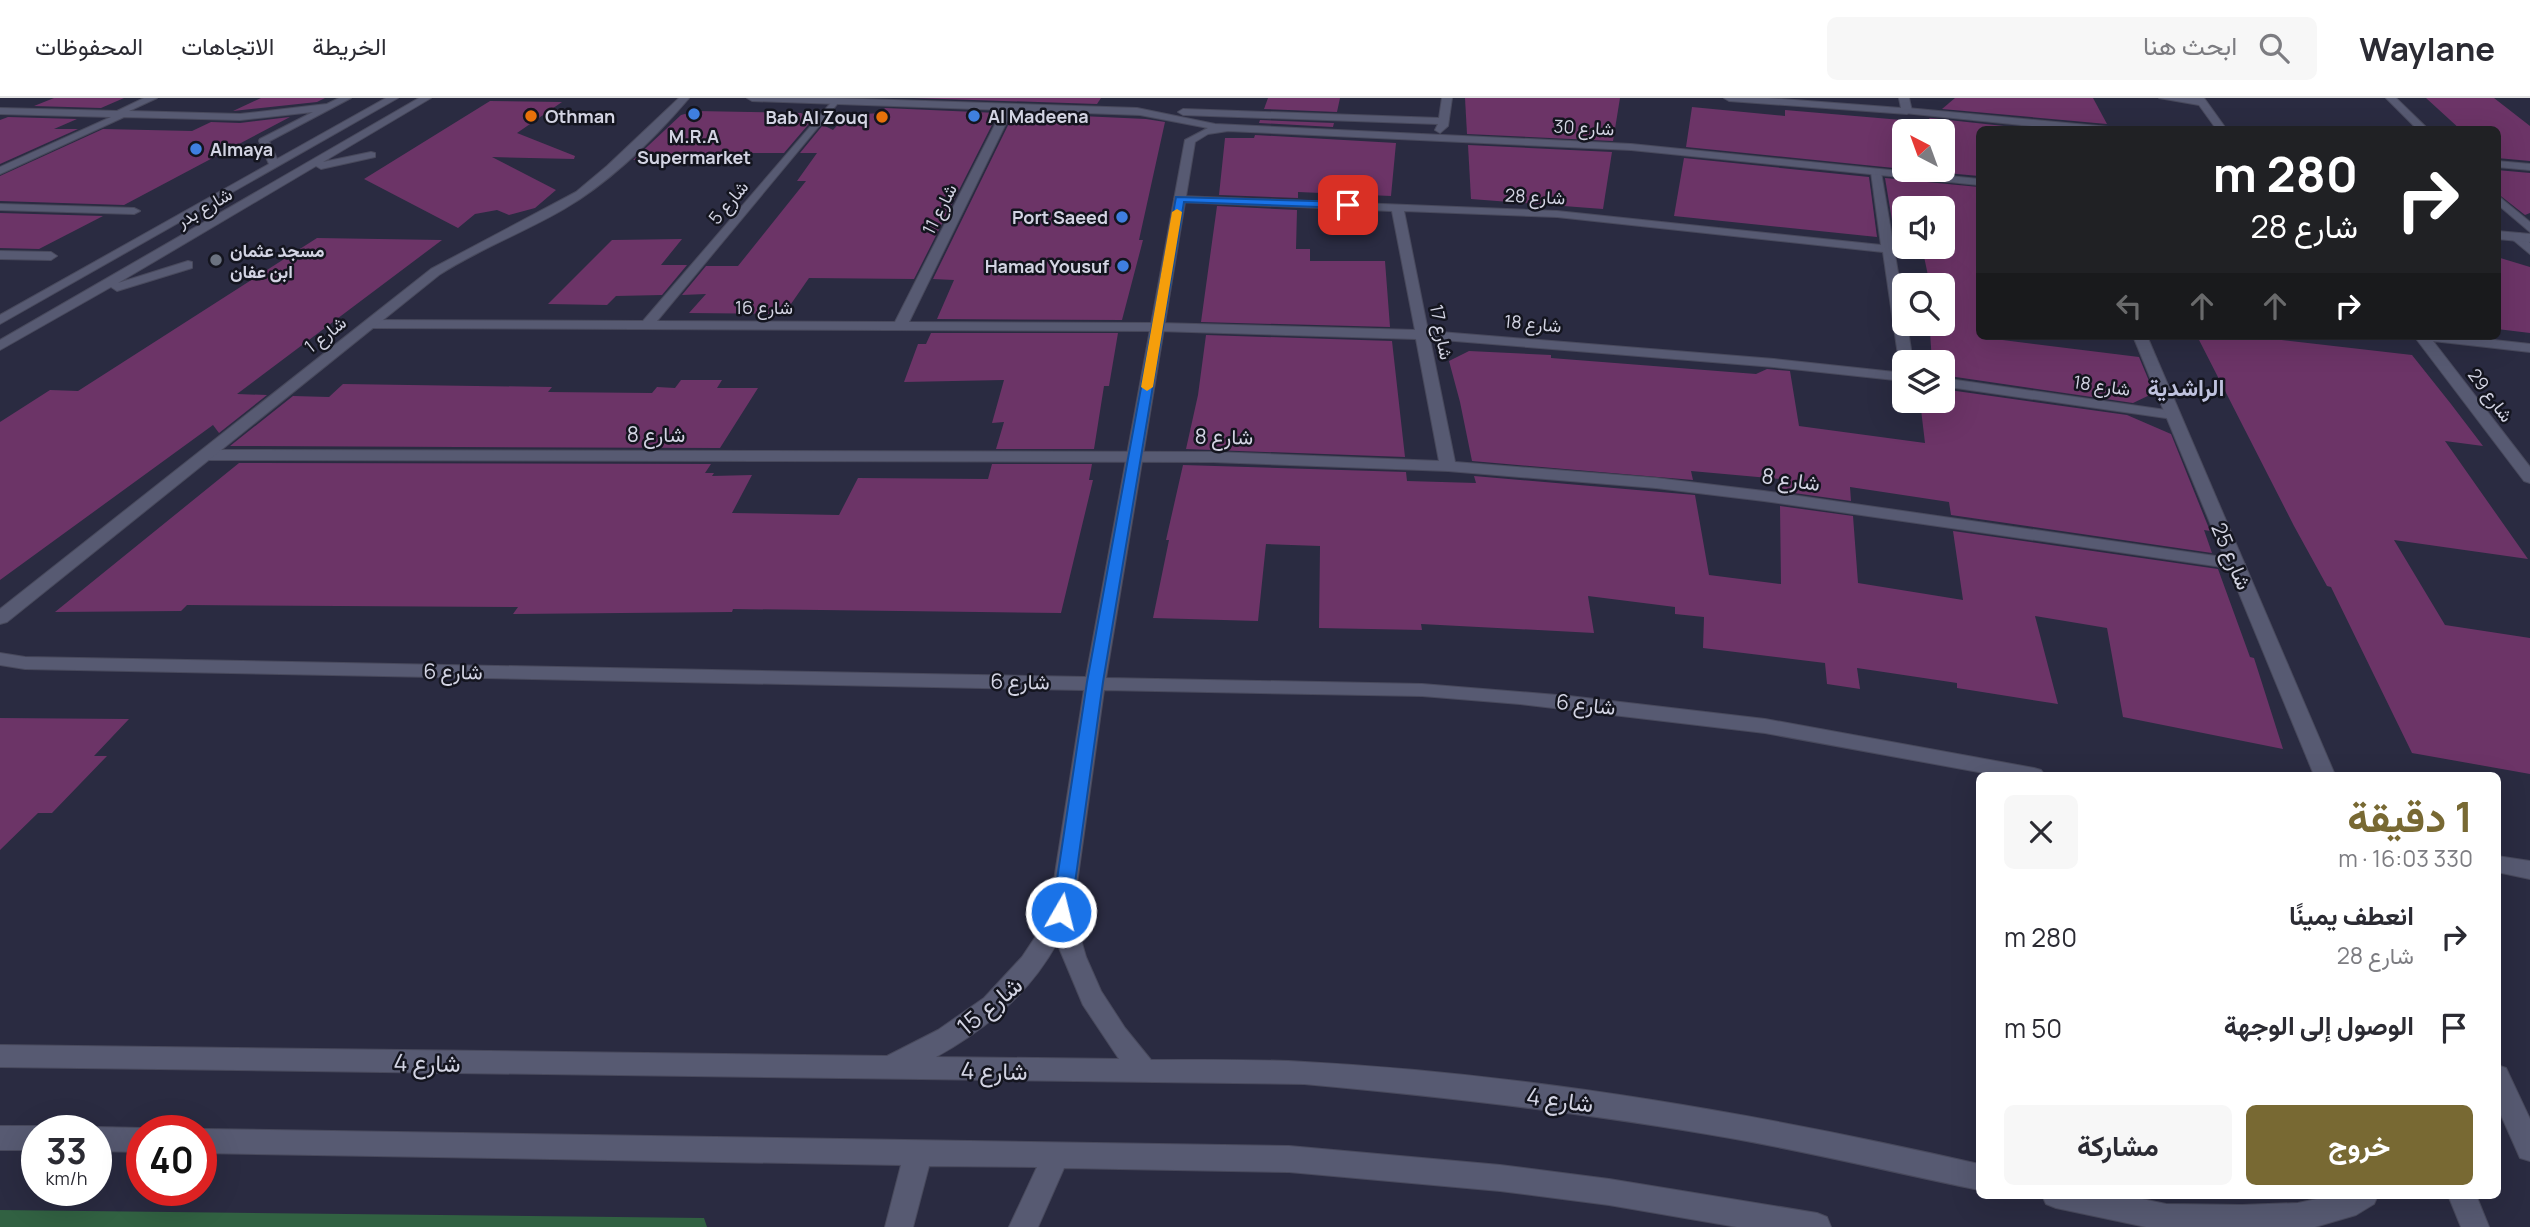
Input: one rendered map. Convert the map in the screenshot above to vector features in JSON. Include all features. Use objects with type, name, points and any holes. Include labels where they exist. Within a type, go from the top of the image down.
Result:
[{"type":"street","points":[[4,168],[152,98]]},
{"type":"street","points":[[275,165],[264,141],[346,98]]},
{"type":"street","name":"شارع بدر","points":[[0,320],[393,98]]},
{"type":"street","name":"شارع بدر","points":[[0,346],[426,98]]},
{"type":"street","name":"شارع 1","points":[[0,618],[451,261],[576,197],[684,98]]},
{"type":"street","points":[[752,98],[1227,113],[1443,124],[1472,139]]},
{"type":"street","points":[[1419,136],[1434,133],[1443,124],[1447,98]]},
{"type":"street","points":[[1729,98],[1869,103],[1907,111],[2066,126]]},
{"type":"street","points":[[1905,98],[1907,111]]},
{"type":"street","points":[[2164,98],[2201,101],[2219,126]]},
{"type":"street","points":[[2390,98],[2420,126]]},
{"type":"street","name":"شارع 5","points":[[647,325],[835,101]]},
{"type":"street","points":[[0,111],[240,117],[328,107]]},
{"type":"street","name":"شارع 11","points":[[900,326],[1009,107]]},
{"type":"street","name":"شارع 30","points":[[1136,111],[1226,128],[1631,147],[1976,182]]},
{"type":"street","points":[[1185,122],[1227,113]]},
{"type":"street","points":[[240,117],[272,123],[284,130]]},
{"type":"street","name":"شارع 15","points":[[888,1068],[930,1049],[968,1026],[1000,1000],[1027,972],[1048,942],[1061,912],[1095,682],[1190,140],[1182,128],[1185,122]]},
{"type":"street","points":[[1190,140],[1205,131],[1226,128]]},
{"type":"street","points":[[299,171],[371,155]]},
{"type":"street","points":[[2501,164],[2530,167]]},
{"type":"street","points":[[1876,172],[1904,350]]},
{"type":"street","name":"شارع 28","points":[[1180,199],[1557,214],[1888,249]]},
{"type":"street","points":[[2501,202],[2530,228]]},
{"type":"street","name":"شارع 17","points":[[1397,206],[1448,466]]},
{"type":"street","points":[[0,208],[134,211]]},
{"type":"street","points":[[2501,234],[2530,238]]},
{"type":"street","points":[[2516,236],[2530,250]]},
{"type":"street","points":[[0,255],[51,256]]},
{"type":"street","points":[[82,298],[188,265]]},
{"type":"street","name":"شارع 16","points":[[369,324],[1157,327]]},
{"type":"street","name":"شارع 18","points":[[1157,327],[1423,334],[1774,363],[1892,376]]},
{"type":"street","name":"شارع 25","points":[[2142,340],[2324,772]]},
{"type":"street","name":"شارع 29","points":[[2425,340],[2530,478]]},
{"type":"street","points":[[2458,340],[2530,348]]},
{"type":"street","name":"شارع 18","points":[[1955,384],[2173,415]]},
{"type":"street","name":"شارع 8","points":[[204,455],[1134,456],[1304,459],[1448,466],[1577,476],[1764,496],[2236,564]]},
{"type":"street","name":"شارع 6","points":[[0,659],[39,663],[1422,690],[1517,697],[1687,716],[1813,734],[2018,772]]},
{"type":"street","points":[[2501,865],[2528,869]]},
{"type":"street","points":[[2501,878],[2528,869]]},
{"type":"street","name":"شارع 15","points":[[1061,912],[1068,944],[1096,1009],[1118,1041],[1145,1071]]},
{"type":"street","name":"شارع 4","points":[[0,1056],[1304,1073],[1437,1084],[1571,1100],[1812,1140],[1976,1176]]},
{"type":"street","points":[[2501,1085],[2530,1149]]},
{"type":"street","points":[[0,1138],[21,1138]]},
{"type":"street","points":[[217,1141],[1289,1159],[1407,1168],[1609,1192],[1817,1227]]},
{"type":"street","points":[[899,1227],[918,1152]]},
{"type":"street","points":[[1024,1227],[1056,1156]]},
{"type":"street","points":[[2076,1199],[2168,1217],[2199,1227]]},
{"type":"street","points":[[2168,1217],[2302,1218],[2333,1211],[2356,1199]]},
{"type":"street","points":[[2464,1199],[2475,1227]]},
{"type":"green space","points":[[0,1210],[704,1218],[707,1227],[0,1227]]},
{"type":"building","points":[[54,98],[124,98],[101,108],[34,106]]},
{"type":"building","points":[[261,98],[325,98],[317,102],[233,111]]},
{"type":"building","points":[[913,98],[1101,98],[1097,104]]},
{"type":"building","points":[[1268,98],[1340,98],[1337,112],[1264,109]]},
{"type":"building","points":[[1465,98],[1620,98],[1613,141],[1467,134]]},
{"type":"building","points":[[1955,98],[2093,98],[2107,124],[1942,109]]},
{"type":"building","points":[[2426,98],[2494,98],[2530,126],[2530,161],[2501,158],[2501,126],[2457,126]]},
{"type":"building","points":[[490,101],[562,102],[517,133],[575,156],[574,159],[492,157],[556,190],[535,208],[509,215],[497,210],[475,214],[458,228],[364,179]]},
{"type":"building","points":[[1692,107],[1785,116],[1785,110],[1892,119],[1892,168],[1686,147]]},
{"type":"building","points":[[885,108],[998,113],[914,279],[809,278],[784,314],[689,313],[706,294],[682,295],[706,266],[738,266],[806,181],[797,181],[817,153],[800,153],[823,125],[833,130],[847,115],[881,113]]},
{"type":"building","points":[[696,111],[801,113],[813,119],[784,153],[729,153],[721,161],[633,160],[681,115]]},
{"type":"building","points":[[1014,113],[1165,122],[1139,240],[1143,240],[1122,320],[937,319],[954,280],[933,279]]},
{"type":"building","points":[[8,117],[77,119],[54,129],[78,129],[0,164],[0,120]]},
{"type":"building","points":[[290,117],[124,205],[0,201],[0,176],[103,129],[192,131],[211,122],[240,123]]},
{"type":"building","points":[[1260,120],[1334,123],[1333,127],[1259,123]]},
{"type":"building","points":[[1955,121],[2004,126],[1976,126],[1976,176],[1955,174]]},
{"type":"building","points":[[1255,135],[1396,143],[1391,196],[1298,192],[1298,198],[1219,195],[1225,138],[1254,138]]},
{"type":"building","points":[[1468,145],[1612,152],[1603,209],[1471,199]]},
{"type":"building","points":[[1684,158],[1869,177],[1877,237],[1674,216]]},
{"type":"building","points":[[2501,170],[2530,173],[2530,213],[2525,215],[2501,196]]},
{"type":"building","points":[[1885,178],[1892,179],[1892,182],[1976,187],[1976,340],[2003,340],[2139,357],[2154,393],[2133,403],[1955,377],[1955,350],[1931,350],[1930,336],[1955,336],[1955,273],[1927,273],[1925,259],[1955,259],[1955,196],[1892,196],[1892,220]]},
{"type":"building","points":[[1217,206],[1297,210],[1296,249],[1310,249],[1310,261],[1385,261],[1390,327],[1201,322]]},
{"type":"building","points":[[0,213],[103,216],[39,249],[0,248]]},
{"type":"building","points":[[317,238],[442,240],[237,394],[267,395],[219,433],[213,425],[0,580],[0,422],[50,390],[78,391]]},
{"type":"building","points":[[682,239],[661,265],[687,265],[662,295],[616,296],[607,305],[548,304],[612,240]]},
{"type":"building","points":[[2501,258],[2530,267],[2530,333],[2501,329]]},
{"type":"building","points":[[931,333],[1118,333],[1109,386],[1104,386],[1094,449],[996,449],[1004,422],[992,423],[1004,380],[904,382],[918,344],[926,344]]},
{"type":"building","points":[[1206,335],[1392,341],[1405,457],[1186,449],[1198,395]]},
{"type":"building","points":[[2199,340],[2282,340],[2412,355],[2451,404],[2483,446],[2445,441],[2528,559],[2394,540],[2445,625],[2530,638],[2530,774],[2412,753],[2331,587],[2327,586]]},
{"type":"building","points":[[1469,351],[1551,355],[1551,358],[1756,374],[1767,369],[1790,371],[1799,426],[1925,443],[1921,413],[1955,413],[1955,391],[2127,415],[2171,434],[2210,531],[2204,530],[2212,553],[1951,515],[1949,502],[1850,487],[1851,501],[1780,491],[1780,479],[1691,471],[1693,480],[1472,461],[1449,361]]},
{"type":"building","points":[[681,380],[722,380],[717,388],[758,388],[720,448],[230,446],[293,396],[329,397],[343,384],[552,387],[548,392],[652,393],[657,387],[675,388]]},
{"type":"building","points":[[239,463],[711,464],[705,473],[714,473],[712,476],[752,475],[732,513],[839,515],[858,478],[988,479],[992,464],[1092,464],[1089,480],[1093,480],[1061,613],[733,609],[732,612],[513,614],[518,607],[187,605],[181,611],[55,612]]},
{"type":"building","points":[[1183,465],[1406,472],[1407,481],[1476,483],[1474,476],[1695,495],[1709,575],[1781,584],[1780,506],[1853,516],[1858,583],[1963,600],[1953,531],[2218,569],[2250,657],[2254,658],[2283,749],[2123,717],[2107,628],[2035,616],[2058,704],[1957,688],[1957,683],[1857,668],[1860,689],[1827,684],[1825,663],[1703,648],[1704,617],[1675,614],[1675,607],[1588,596],[1594,633],[1421,624],[1422,630],[1319,628],[1320,546],[1266,544],[1258,621],[1153,618],[1169,540],[1166,540]]},
{"type":"building","points":[[0,718],[129,719],[94,756],[107,756],[52,813],[38,813],[0,850]]},
{"type":"slow traffic","points":[[1147,387],[1177,212]]},
{"type":"place","name":"M.R.A Supermarket","points":[[694,114]]},
{"type":"place","name":"Othman","points":[[531,116]]},
{"type":"place","name":"Al Madeena","points":[[974,116]]},
{"type":"place","name":"Bab Al Zouq","points":[[882,117]]},
{"type":"place","name":"Almaya","points":[[196,149]]},
{"type":"place","name":"Port Saeed","points":[[1122,217]]},
{"type":"place","name":"مسجد عثمان ابن عفان","points":[[216,260]]},
{"type":"place","name":"Hamad Yousuf","points":[[1123,266]]},
{"type":"district","name":"الراشدية","points":[[2186,387]]},
{"type":"route","points":[[1061,912],[1095,682],[1180,199],[1348,205]]}]
